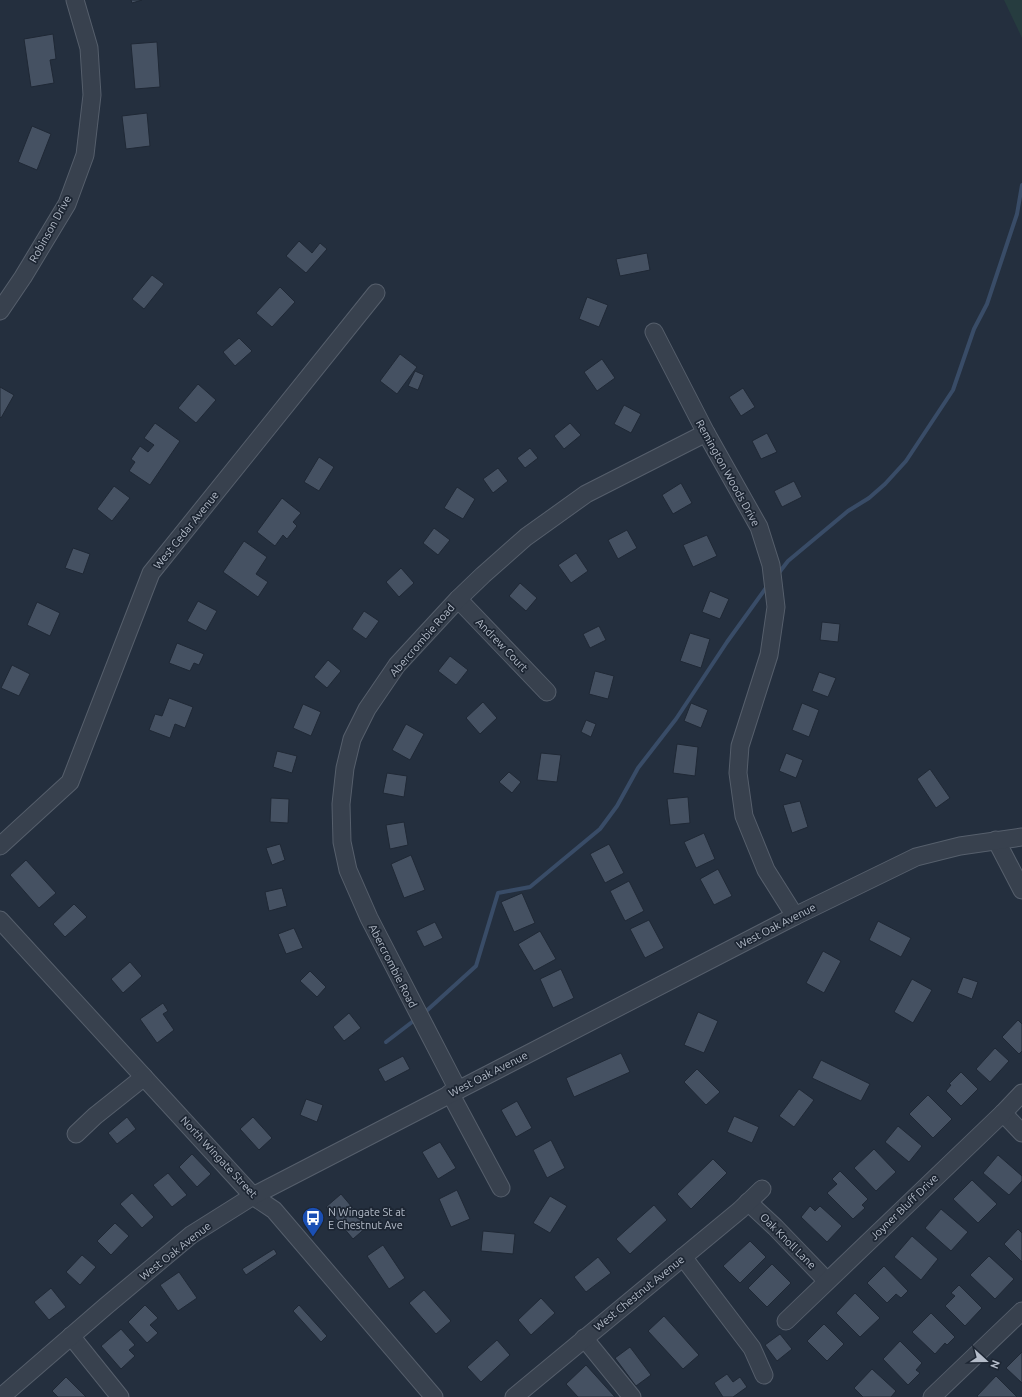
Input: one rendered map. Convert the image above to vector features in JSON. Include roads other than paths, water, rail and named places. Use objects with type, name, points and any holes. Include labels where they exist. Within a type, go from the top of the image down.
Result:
[{"type":"street","name":"Robinson Drive","points":[[0,311],[23,277],[67,204],[85,155],[92,88],[89,48],[75,0]]},
{"type":"street","name":"West Cedar Avenue","points":[[0,846],[70,782],[151,573],[376,293]]},
{"type":"street","name":"Remington Woods Drive","points":[[654,332],[706,433],[759,527],[771,565],[776,607],[769,655],[740,746],[738,773],[744,816],[766,870],[794,916]]},
{"type":"street","name":"Abercrombie Road","points":[[501,1188],[369,918],[348,870],[342,842],[341,804],[345,768],[352,739],[367,709],[397,665],[458,599],[483,575],[526,538],[586,494],[706,433]]},
{"type":"street","name":"Andrew Court","points":[[458,599],[547,692]]},
{"type":"street","name":"West Oak Avenue","points":[[1,1397],[191,1235],[253,1196],[720,956],[794,916],[916,857],[960,846],[1022,837]]},
{"type":"street","points":[[996,840],[1022,890]]},
{"type":"street","name":"North Wingate Street","points":[[0,920],[253,1196],[274,1210],[434,1397]]},
{"type":"street","points":[[76,1134],[95,1116],[144,1077]]},
{"type":"street","name":"Joyner Bluff Drive","points":[[786,1321],[1022,1093]]},
{"type":"street","points":[[1003,1113],[1022,1133]]},
{"type":"street","name":"West Chestnut Avenue","points":[[514,1397],[683,1257],[762,1189]]},
{"type":"street","name":"Oak Knoll Lane","points":[[748,1202],[775,1227],[827,1281]]},
{"type":"street","points":[[683,1257],[752,1348],[764,1374]]},
{"type":"street","points":[[939,1395],[1022,1311]]},
{"type":"street","points":[[71,1336],[120,1397]]},
{"type":"street","points":[[584,1338],[632,1397]]},
{"type":"waterway","points":[[778,574],[788,561],[848,511],[869,498],[885,484],[906,461],[953,390],[974,329],[987,304],[1017,214],[1022,185]]},
{"type":"waterway","points":[[423,1014],[476,966],[498,893],[530,887],[600,829],[617,806],[638,768],[676,719],[727,642],[768,585]]},
{"type":"waterway","points":[[386,1042],[416,1019]]},
{"type":"place","name":"N Wingate St at E Chestnut Ave","points":[[313,1238]]}]
